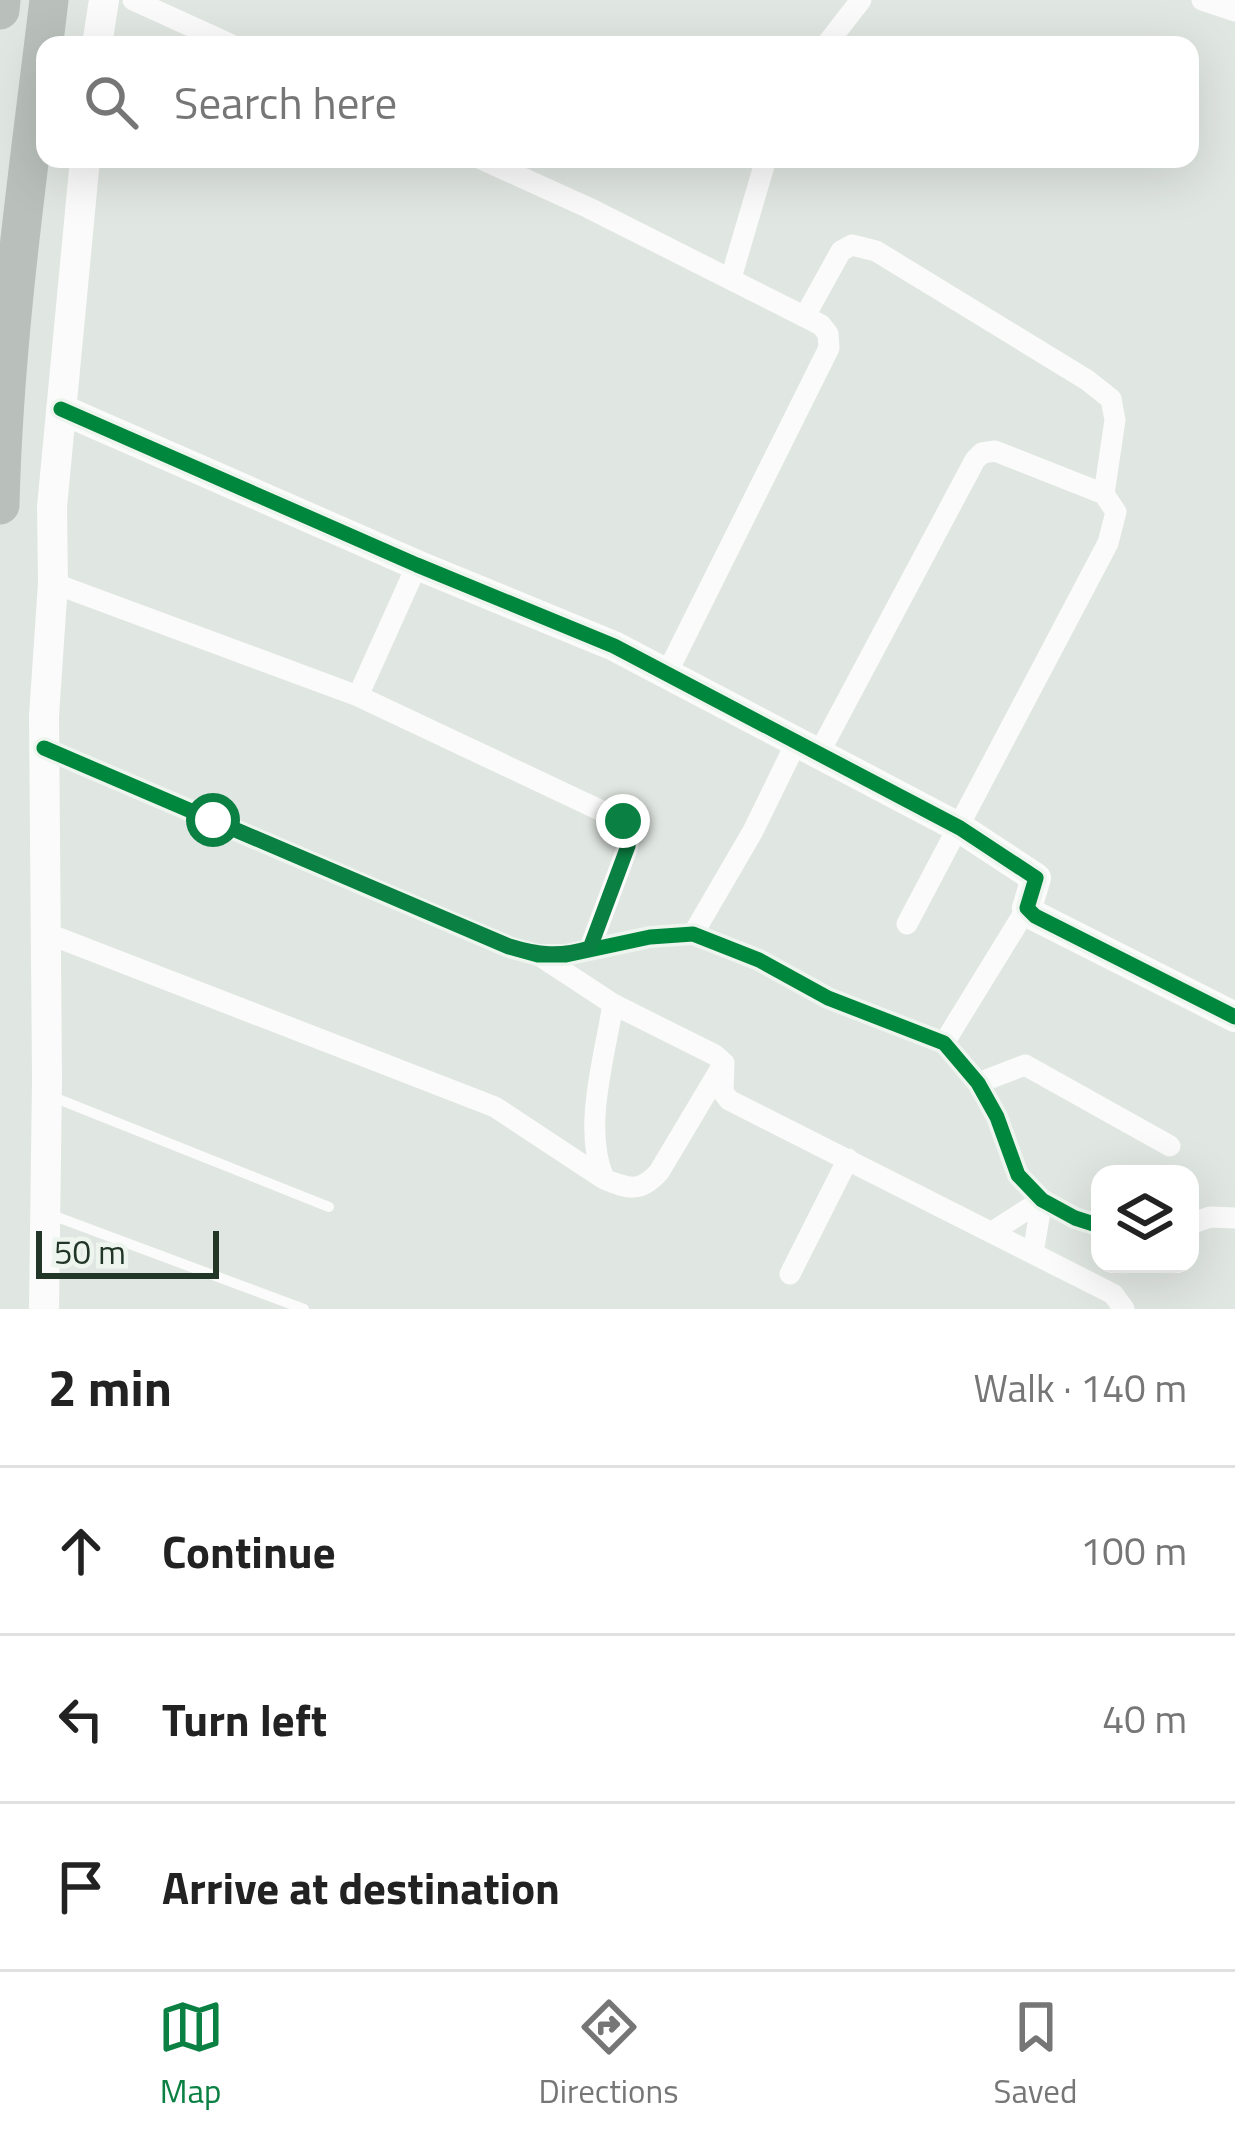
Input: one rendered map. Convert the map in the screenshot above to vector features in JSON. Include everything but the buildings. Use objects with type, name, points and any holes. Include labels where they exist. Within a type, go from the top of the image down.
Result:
[{"type":"highway","points":[[0,10],[1,0]]},
{"type":"highway","points":[[45,36],[49,0]]},
{"type":"highway","points":[[0,505],[36,109]]},
{"type":"street","points":[[98,36],[104,0]]},
{"type":"street","points":[[133,0],[212,36]]},
{"type":"street","points":[[833,36],[861,0]]},
{"type":"street","points":[[1202,0],[1235,10]]},
{"type":"street","points":[[44,1309],[44,748],[52,507],[84,168]]},
{"type":"street","points":[[500,168],[731,278],[821,325],[828,334],[829,348],[667,673]]},
{"type":"street","points":[[731,278],[763,168]]},
{"type":"street","points":[[805,316],[841,251],[852,245],[876,251],[1111,399],[1115,420],[1104,494]]},
{"type":"street","points":[[61,410],[614,646],[960,828],[1036,878],[1027,908],[944,1043]]},
{"type":"street","points":[[693,934],[975,460],[982,452],[995,451],[1104,494],[1116,512],[1108,543],[907,924]]},
{"type":"street","points":[[358,696],[417,565]]},
{"type":"street","points":[[53,583],[358,696],[623,821],[628,846],[590,948]]},
{"type":"street","points":[[44,748],[538,955],[613,1004],[724,1063]]},
{"type":"street","points":[[1027,908],[1235,1016]]},
{"type":"street","points":[[46,933],[495,1107],[621,1186],[648,1184],[659,1172],[724,1063]]},
{"type":"street","points":[[538,955],[566,955],[650,937],[693,934],[759,959],[828,998],[944,1043],[978,1083],[997,1117],[1018,1174],[1042,1200],[1091,1223]]},
{"type":"street","points":[[604,1179],[595,1157],[595,1119],[613,1004]]},
{"type":"street","points":[[724,1063],[723,1092],[729,1100],[1113,1294],[1124,1309]]},
{"type":"street","points":[[978,1083],[1025,1065],[1170,1146]]},
{"type":"street","points":[[790,1274],[848,1160]]},
{"type":"street","points":[[992,1232],[1042,1200]]},
{"type":"street","points":[[1033,1253],[1042,1200]]},
{"type":"street","points":[[1199,1221],[1235,1218]]},
{"type":"lane","points":[[47,1095],[329,1207]]},
{"type":"lane","points":[[45,1213],[304,1309]]},
{"type":"cycle path","points":[[61,409],[614,646],[960,828],[1036,878],[1027,908],[1035,916],[1235,1017]]},
{"type":"cycle path","points":[[44,748],[509,947],[538,955],[566,955],[650,937],[693,934],[759,960],[828,998],[944,1043],[978,1083],[997,1117],[1018,1175],[1042,1200],[1091,1223]]},
{"type":"route","points":[[213,820],[538,955],[566,955],[590,948],[628,846],[623,821]]}]
